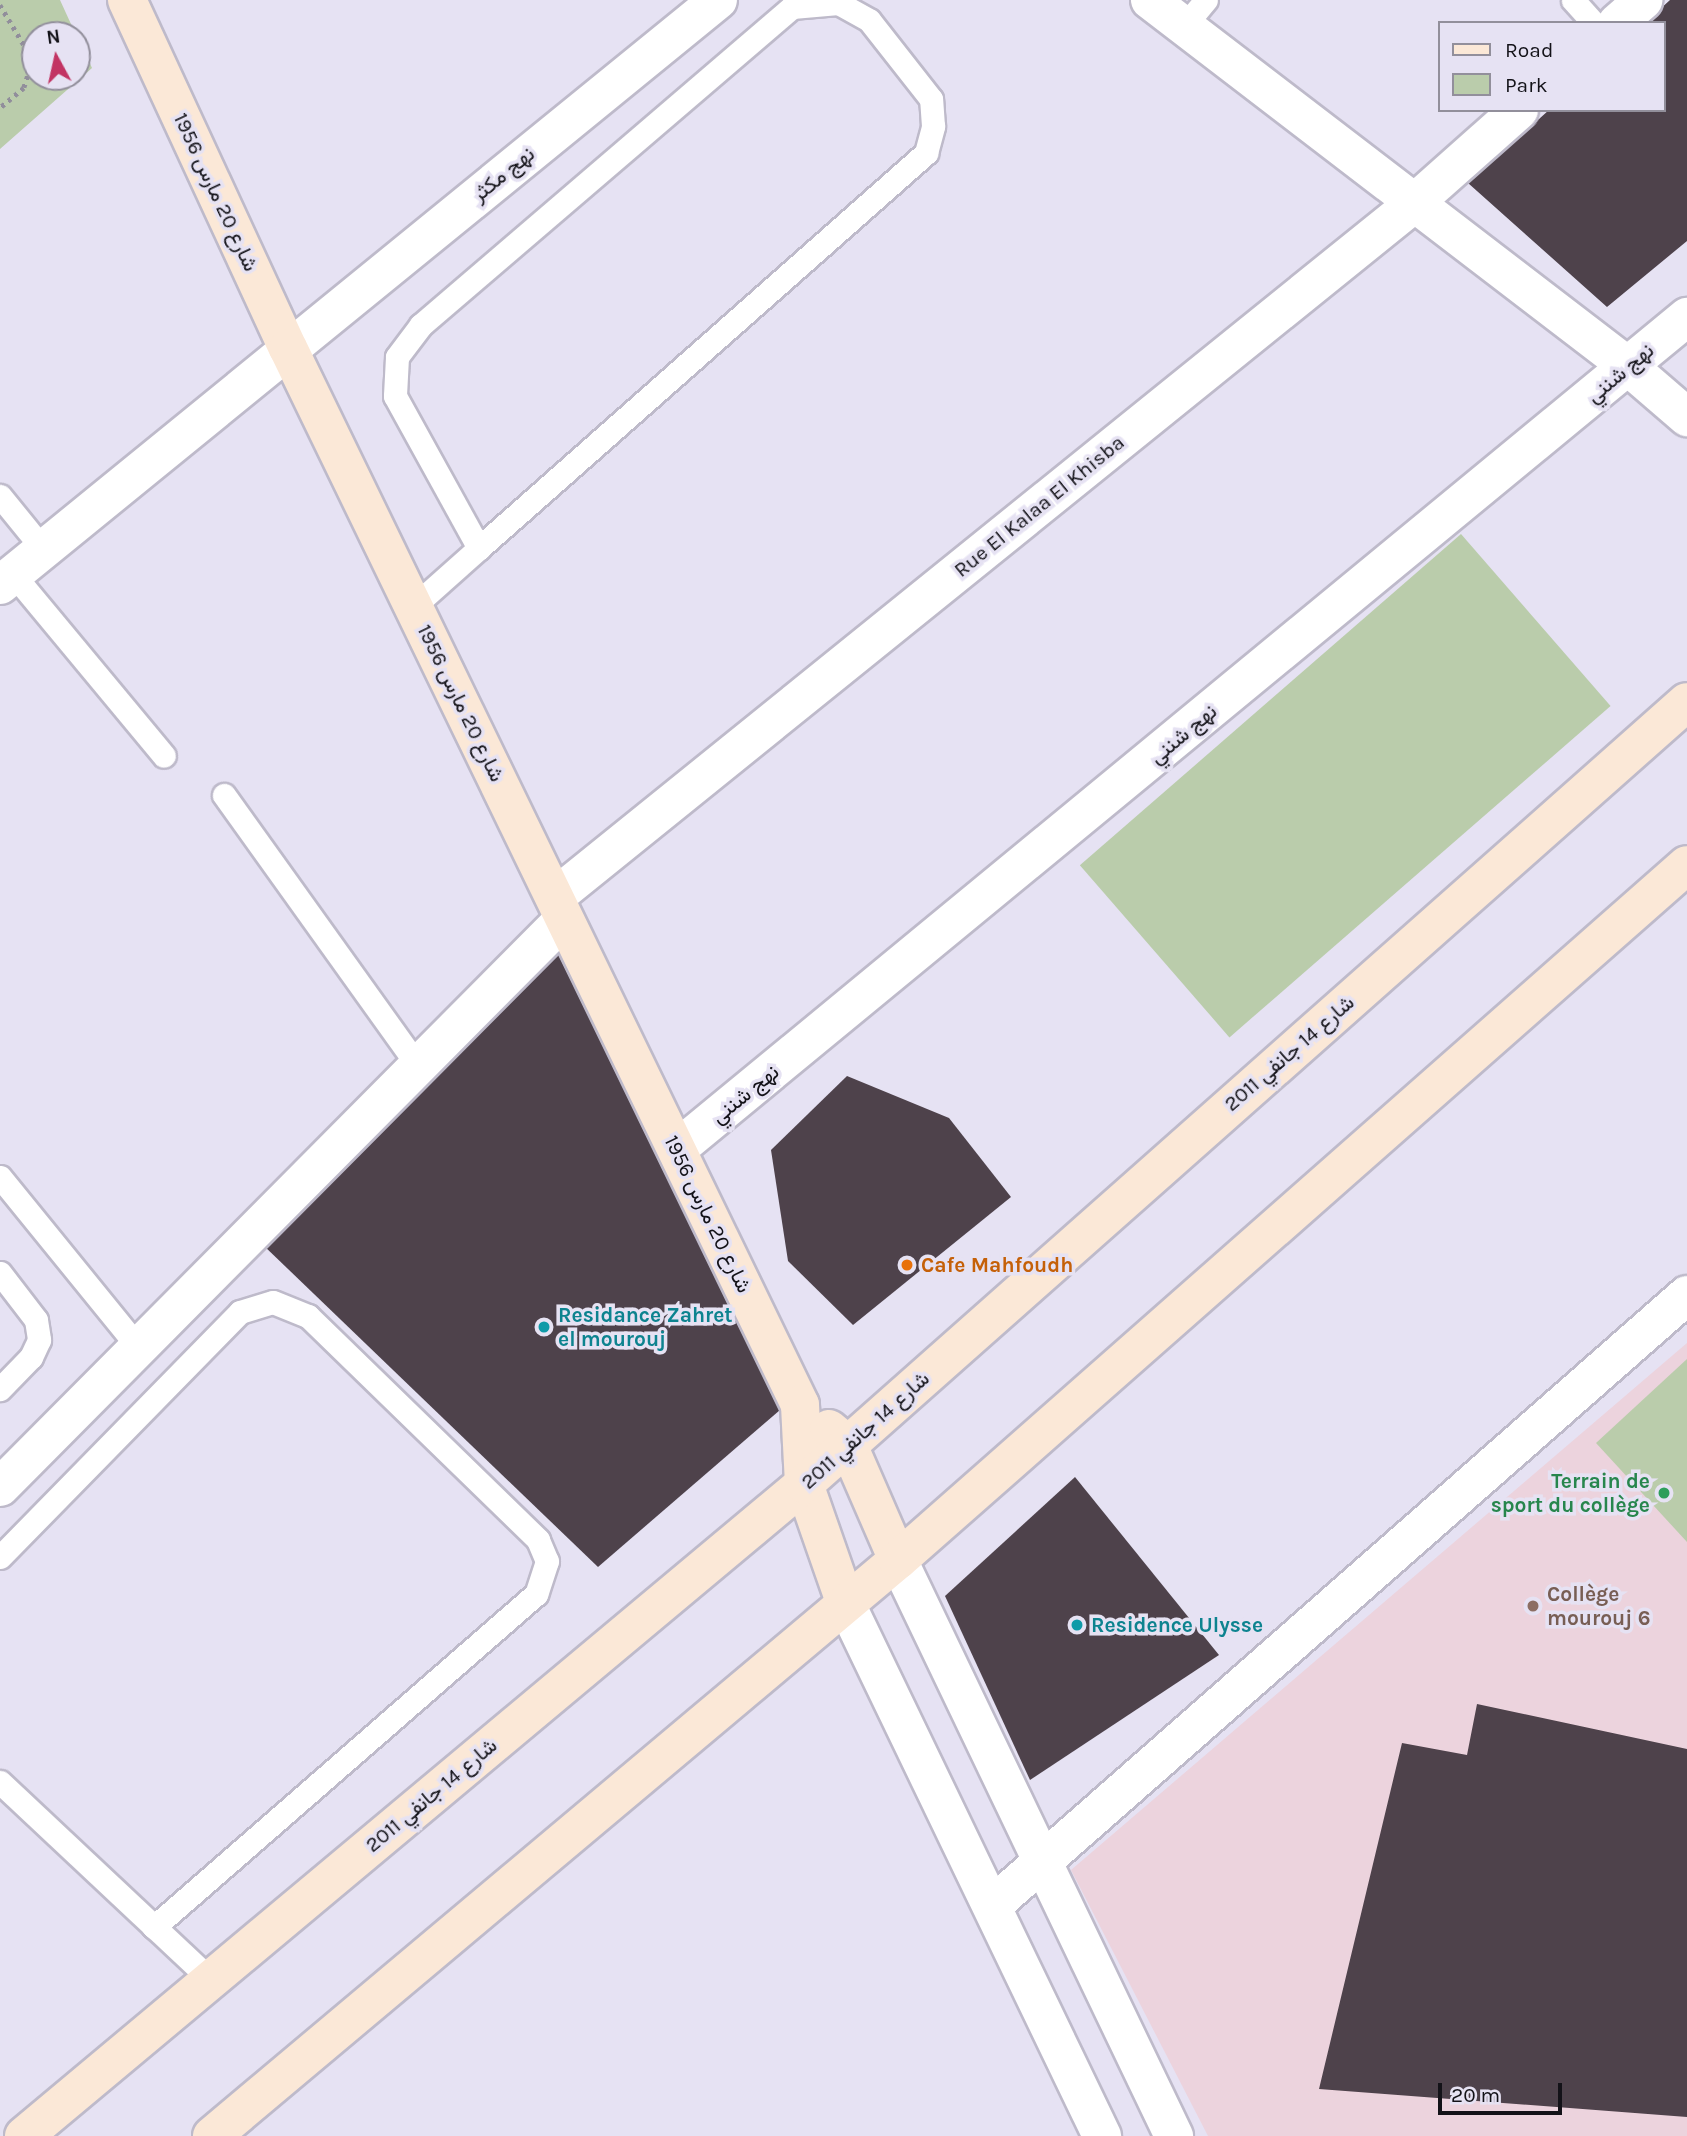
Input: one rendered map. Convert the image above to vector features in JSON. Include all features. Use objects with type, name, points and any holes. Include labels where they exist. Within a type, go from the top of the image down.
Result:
[{"type":"street","name":"شارع 20 مارس 1956","points":[[127,0],[288,348],[800,1405],[804,1484],[845,1602]]},
{"type":"street","name":"نهج مكثر","points":[[6,579],[718,0]]},
{"type":"street","points":[[1150,0],[1195,13],[1412,205],[1629,367],[1687,417]]},
{"type":"street","points":[[1619,21],[1643,0]]},
{"type":"street","name":"Rue El Kalaa El Khisba","points":[[0,1487],[418,1066],[560,908],[1412,205],[1517,112]]},
{"type":"street","name":"نهج شنني","points":[[677,1149],[1687,317]]},
{"type":"street","name":"شارع 14 جانفي 2011","points":[[24,2136],[804,1484],[1687,702]]},
{"type":"street","points":[[212,2136],[566,1842],[845,1602],[898,1560],[1687,865]]},
{"type":"street","points":[[993,1905],[1043,1866],[1687,1294]]},
{"type":"street","name":"شارع 20 مارس 1956","points":[[800,1405],[848,1445]]},
{"type":"street","points":[[848,1445],[898,1560],[1174,2136]]},
{"type":"street","points":[[845,1602],[1102,2136]]},
{"type":"lane","points":[[1573,0],[1592,21]]},
{"type":"lane","points":[[414,606],[926,153],[933,126],[931,99],[869,20],[838,3],[792,7],[421,325],[397,357],[395,396],[479,548]]},
{"type":"lane","points":[[0,496],[43,550]]},
{"type":"lane","points":[[6,579],[164,756]]},
{"type":"lane","points":[[225,796],[418,1066]]},
{"type":"lane","points":[[0,1177],[138,1347]]},
{"type":"lane","points":[[0,1273],[36,1320],[39,1340],[31,1357],[0,1389]]},
{"type":"lane","points":[[0,1557],[240,1312],[273,1302],[308,1316],[538,1540],[547,1561],[536,1594],[154,1927]]},
{"type":"lane","points":[[0,1782],[211,1980]]},
{"type":"path","points":[[0,5],[33,60],[24,88],[0,108]]},
{"type":"shaded area","name":"Collège mourouj 6","points":[[1687,1343],[1687,2136],[1208,2136],[1071,1870]]},
{"type":"green space","points":[[0,0],[60,0],[70,21],[21,21],[21,91],[66,91],[0,149]]},
{"type":"green space","points":[[1461,534],[1611,706],[1229,1037],[1080,865]]},
{"type":"green space","name":"Terrain de sport du collège","points":[[1687,1359],[1687,1542],[1596,1443]]},
{"type":"building","points":[[1670,0],[1687,0],[1687,241],[1607,307],[1468,183],[1547,112],[1666,112],[1666,21],[1647,21]]},
{"type":"building","name":"Residance Zahret el mourouj","points":[[550,937],[780,1410],[598,1567],[262,1244]]},
{"type":"building","points":[[847,1076],[949,1118],[1011,1197],[853,1325],[788,1261],[771,1150]]},
{"type":"building","name":"Residence Ulysse","points":[[1075,1477],[1219,1655],[1030,1780],[945,1596]]},
{"type":"building","points":[[1477,1704],[1687,1749],[1687,2117],[1319,2089],[1402,1743],[1467,1755]]},
{"type":"place","name":"Cafe Mahfoudh","points":[[907,1265]]},
{"type":"place","name":"Residance Zahret el mourouj","points":[[544,1327]]},
{"type":"place","name":"Terrain de sport du collège","points":[[1664,1493]]},
{"type":"place","name":"Collège mourouj 6","points":[[1533,1606]]},
{"type":"place","name":"Residence Ulysse","points":[[1077,1625]]}]
